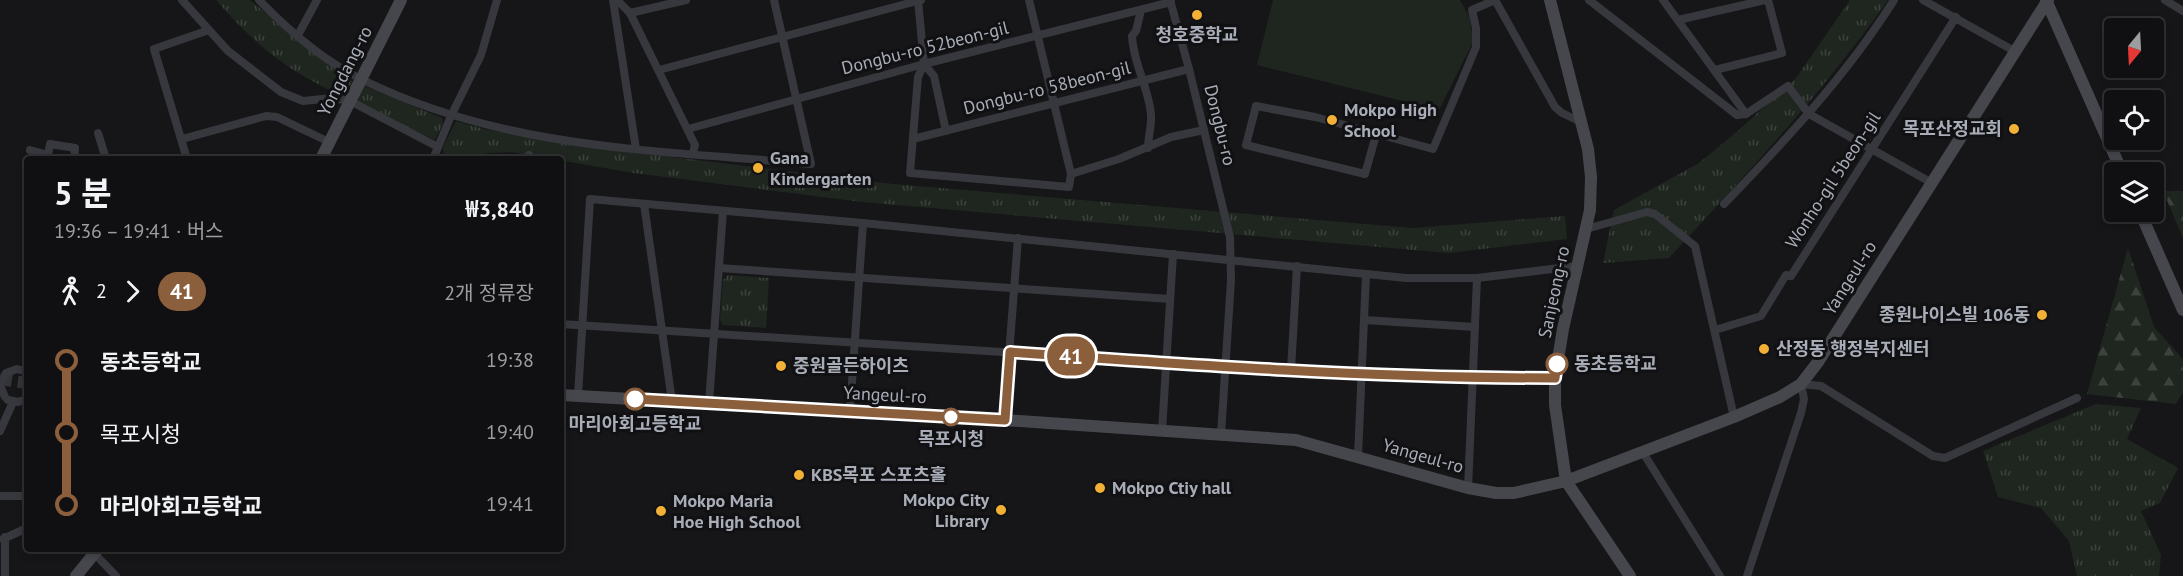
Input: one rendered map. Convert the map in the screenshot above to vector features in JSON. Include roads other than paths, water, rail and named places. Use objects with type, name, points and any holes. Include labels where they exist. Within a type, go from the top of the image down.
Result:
[{"type":"street","points":[[182,0],[228,51],[289,96],[303,101],[332,98],[350,101],[438,147]]},
{"type":"street","points":[[259,0],[325,56],[362,80],[451,116],[541,138],[636,149],[811,164],[774,0]]},
{"type":"street","points":[[298,35],[316,0]]},
{"type":"street","name":"Yongdang-ro","points":[[322,156],[401,0]]},
{"type":"street","points":[[434,156],[481,55],[497,0]]},
{"type":"street","points":[[615,0],[636,149]]},
{"type":"street","points":[[615,0],[630,13],[659,69],[688,129],[694,145],[693,153]]},
{"type":"street","points":[[630,13],[686,0]]},
{"type":"street","points":[[659,69],[919,0],[924,64],[918,77],[910,173],[1069,187],[1071,174],[1029,0]]},
{"type":"street","points":[[1376,135],[1365,174],[1246,145],[1256,105],[1315,117],[1433,149],[1476,47],[1476,28],[1472,10],[1495,0],[1555,107],[1581,122]]},
{"type":"street","name":"Sanjeong-ro","points":[[1550,0],[1581,122],[1592,177],[1590,210],[1555,378],[1555,405],[1566,481],[1630,576]]},
{"type":"street","points":[[1589,0],[1737,115],[1746,114],[1788,86],[1809,114],[1932,183]]},
{"type":"street","points":[[1663,0],[1746,114]]},
{"type":"street","points":[[1678,20],[1766,0],[1782,53],[1714,70]]},
{"type":"street","points":[[1724,204],[1809,114],[1894,0]]},
{"type":"street","points":[[1923,0],[2016,52]]},
{"type":"street","points":[[2165,0],[2183,11]]},
{"type":"street","name":"Dongbu-ro 52beon-gil","points":[[688,129],[924,64],[1170,1]]},
{"type":"street","name":"Dongbu-ro","points":[[1170,1],[1228,227],[1231,259],[1221,435]]},
{"type":"street","points":[[2047,1],[2118,162]]},
{"type":"street","name":"Yangeul-ro","points":[[564,395],[1005,420],[1296,440],[1468,488],[1496,493],[1514,493],[1566,481],[1734,417],[1780,397],[1801,384],[1818,362],[2047,1]]},
{"type":"street","points":[[1141,10],[1136,31],[1132,36],[1132,49],[1151,116],[1148,148]]},
{"type":"street","name":"Wonho-gil 5beon-gil","points":[[1715,330],[1761,316],[1786,275],[1791,276],[1956,17]]},
{"type":"street","points":[[186,156],[154,49],[208,30]]},
{"type":"street","points":[[924,64],[934,76],[946,131]]},
{"type":"street","name":"Dongbu-ro 58beon-gil","points":[[913,139],[1189,69]]},
{"type":"street","points":[[182,139],[266,116],[277,117],[329,142]]},
{"type":"street","points":[[1071,174],[1119,159],[1171,137],[1204,130]]},
{"type":"street","points":[[98,133],[104,156]]},
{"type":"street","points":[[30,150],[48,155],[50,144],[75,148],[74,156]]},
{"type":"street","points":[[578,396],[590,199],[1018,238],[1406,278],[1477,278],[1577,266]]},
{"type":"street","points":[[644,204],[672,401]]},
{"type":"street","points":[[709,403],[723,211]]},
{"type":"street","points":[[1586,229],[1647,212],[1655,214],[1695,246],[1734,417]]},
{"type":"street","points":[[2144,222],[2183,310]]},
{"type":"street","points":[[850,411],[863,223]]},
{"type":"street","points":[[1005,420],[1018,238]]},
{"type":"street","points":[[1162,431],[1173,254]]},
{"type":"street","points":[[1291,370],[1297,266]]},
{"type":"street","points":[[719,268],[1170,300]]},
{"type":"street","points":[[1358,456],[1366,274]]},
{"type":"street","points":[[1468,488],[1477,278]]},
{"type":"street","points":[[1364,320],[1474,327]]},
{"type":"street","points":[[564,324],[1362,375],[1555,378]]},
{"type":"street","points":[[24,371],[13,369],[3,373],[0,385],[2,397],[14,402],[24,400]]},
{"type":"street","points":[[1747,576],[1801,413],[1804,399],[1801,384],[1821,386],[1933,456],[1945,458],[2077,398]]},
{"type":"street","points":[[0,431],[14,402]]},
{"type":"street","points":[[1642,451],[1720,576]]},
{"type":"street","points":[[0,496],[24,496]]},
{"type":"street","points":[[5,576],[3,539],[24,529]]},
{"type":"street","points":[[76,576],[93,552]]},
{"type":"street","points":[[96,552],[116,576]]},
{"type":"tunnel","points":[[0,379],[24,383]]},
{"type":"place","name":"청호중학교","points":[[1197,15]]},
{"type":"place","name":"Mokpo High School","points":[[1332,120]]},
{"type":"place","name":"목포산정교회","points":[[2014,129]]},
{"type":"place","name":"Gana Kindergarten","points":[[758,168]]},
{"type":"place","name":"종원나이스빌 106동","points":[[2042,315]]},
{"type":"place","name":"산정동 행정복지센터","points":[[1764,349]]},
{"type":"place","name":"동초등학교","points":[[1557,364]]},
{"type":"place","name":"중원골든하이츠","points":[[781,366]]},
{"type":"place","name":"마리아회고등학교","points":[[635,399]]},
{"type":"place","name":"목포시청","points":[[951,417]]},
{"type":"place","name":"KBS목포 스포츠홀","points":[[799,475]]},
{"type":"place","name":"Mokpo Ctiy hall","points":[[1100,488]]},
{"type":"place","name":"Mokpo City Library","points":[[1001,510]]},
{"type":"place","name":"Mokpo Maria Hoe High School","points":[[661,511]]}]
